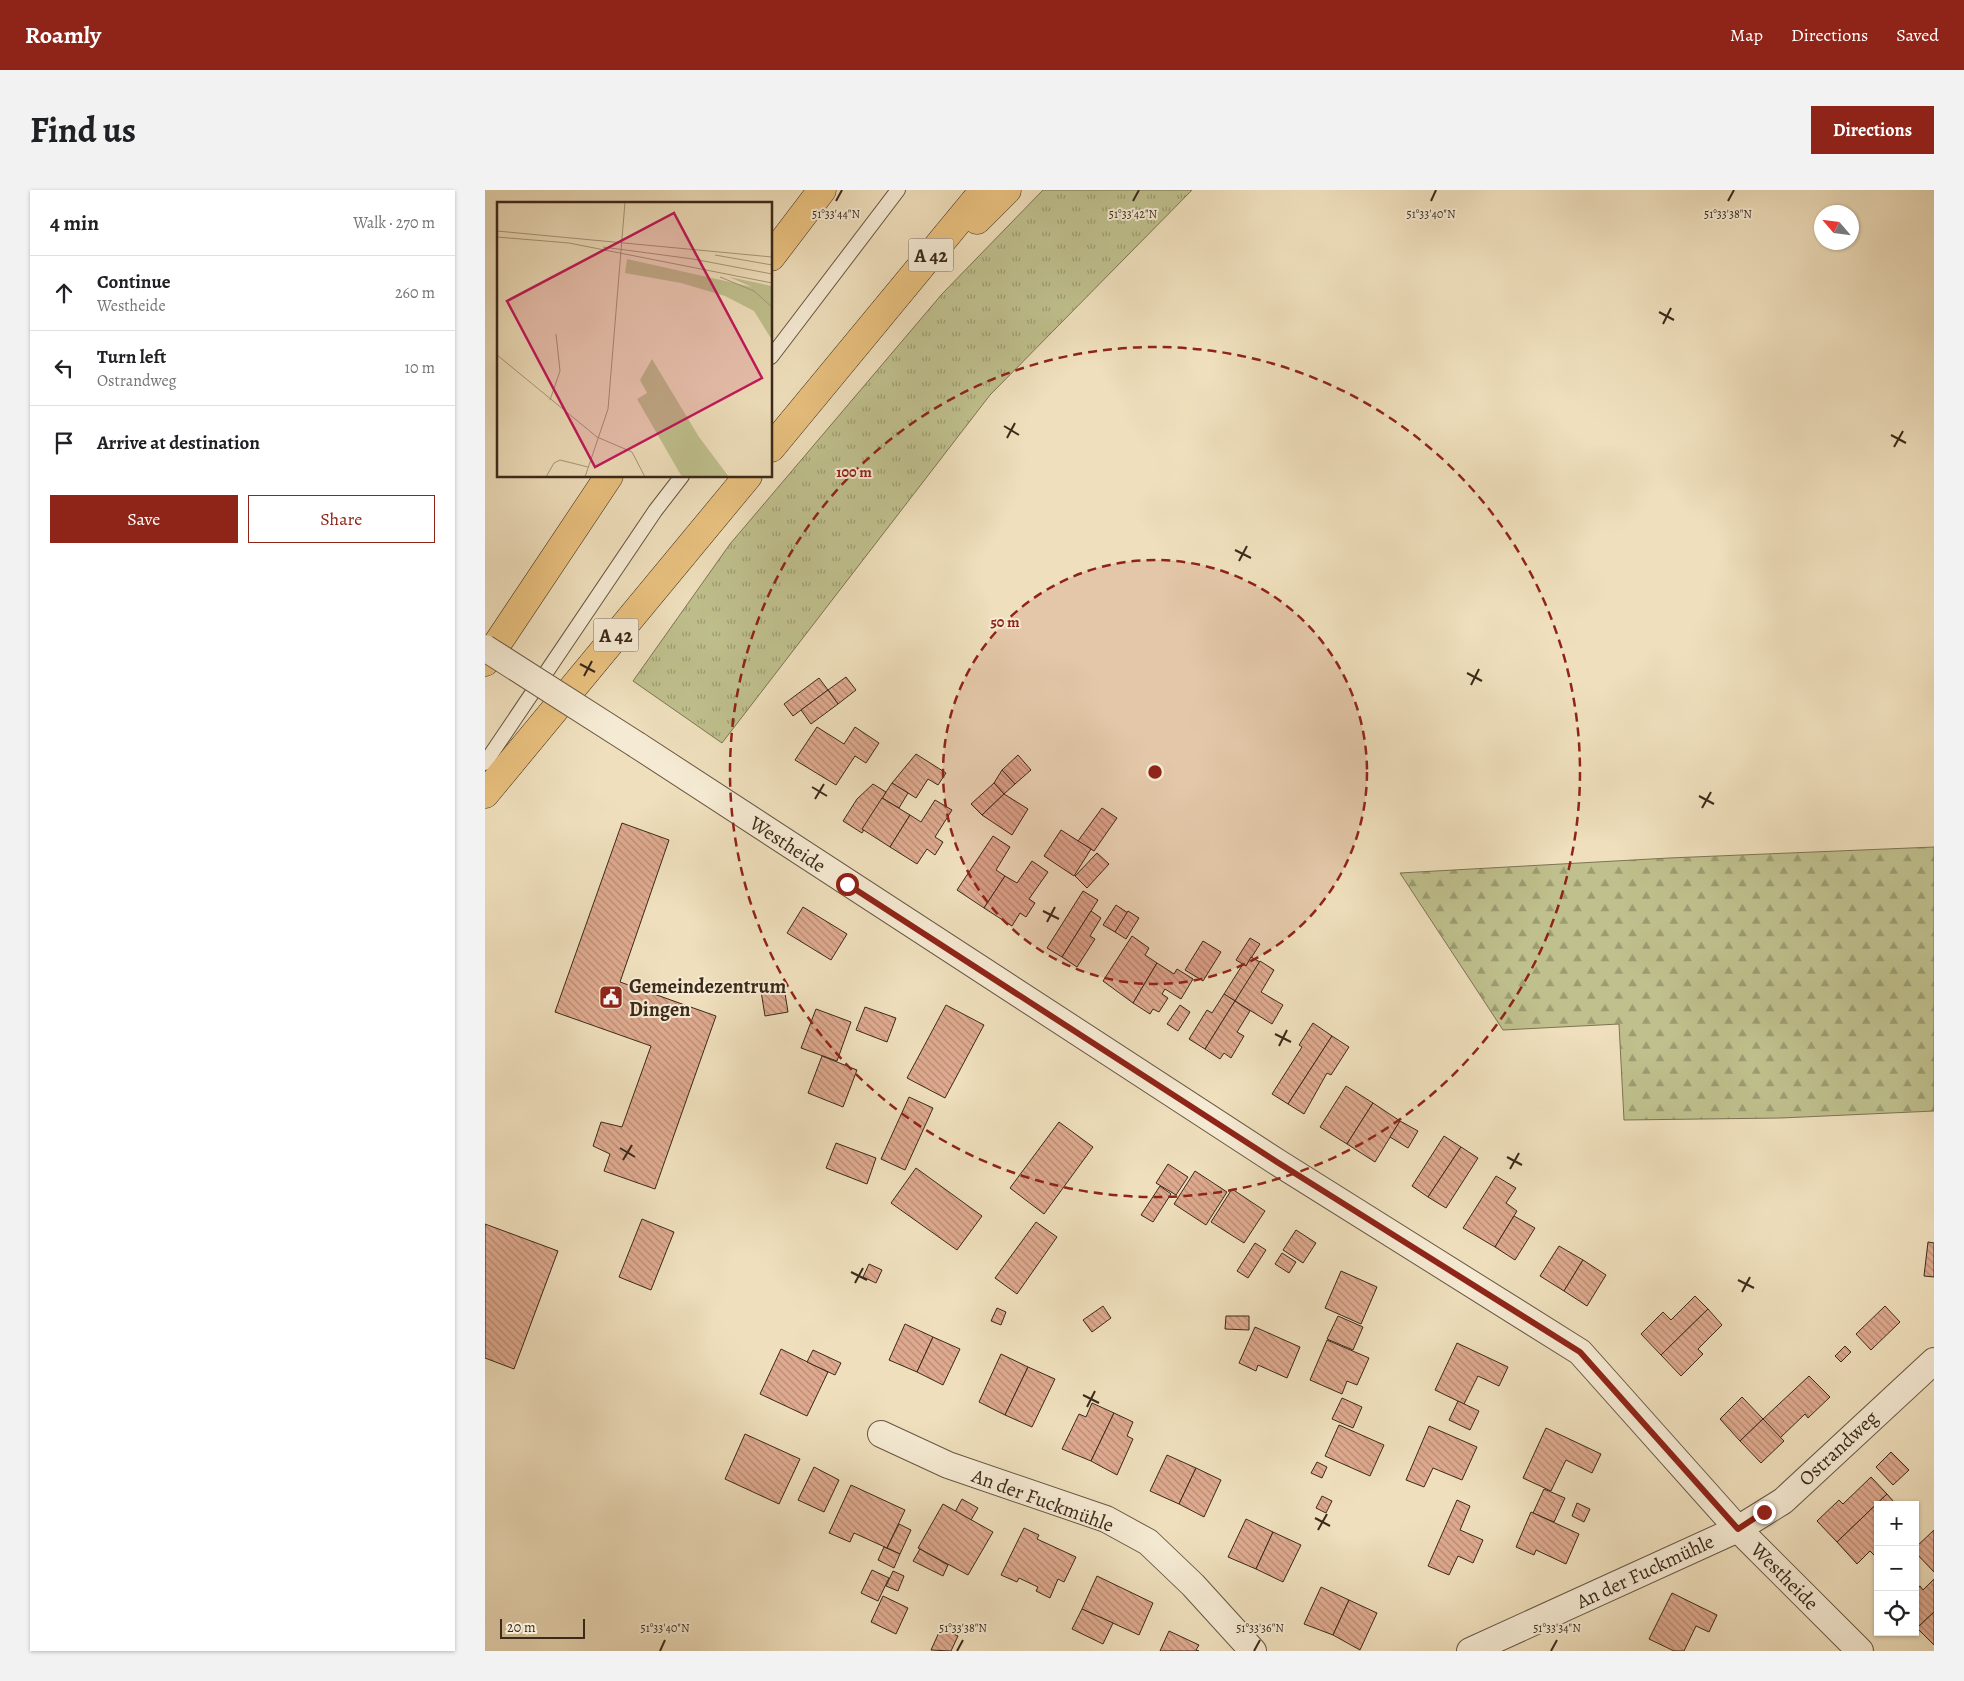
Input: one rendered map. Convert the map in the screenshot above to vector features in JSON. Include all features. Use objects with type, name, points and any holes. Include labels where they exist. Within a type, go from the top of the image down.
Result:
[{"type":"highway","points":[[773,229],[799,190]]},
{"type":"highway","points":[[773,254],[822,190]]},
{"type":"highway","name":"A 42","points":[[773,446],[984,190]]},
{"type":"highway","points":[[877,321],[1007,190]]},
{"type":"highway","points":[[485,662],[608,478]]},
{"type":"highway","name":"A 42","points":[[485,794],[745,478]]},
{"type":"street","name":"Westheide","points":[[485,648],[1277,1162],[1580,1352],[1738,1529],[1860,1651]]},
{"type":"street","name":"Ostrandweg","points":[[1738,1529],[1783,1501],[1934,1361]]},
{"type":"street","name":"An der Fuckmühle","points":[[881,1434],[948,1466],[1106,1519],[1148,1542],[1193,1585],[1253,1651]]},
{"type":"street","name":"An der Fuckmühle","points":[[1470,1651],[1738,1529]]},
{"type":"lane","points":[[773,354],[898,190]]},
{"type":"lane","points":[[485,763],[655,511],[680,478]]},
{"type":"green space","points":[[1043,190],[1192,190],[990,395],[722,743],[633,681],[730,544],[942,294]]},
{"type":"green space","points":[[1934,847],[1934,1111],[1781,1118],[1624,1120],[1619,1024],[1503,1030],[1400,873],[1669,858]]},
{"type":"building","points":[[846,677],[856,690],[838,704],[828,690]]},
{"type":"building","points":[[819,678],[828,690],[793,716],[784,704]]},
{"type":"building","points":[[828,690],[838,704],[811,724],[801,710]]},
{"type":"building","points":[[817,727],[844,744],[855,727],[879,743],[866,763],[855,756],[836,785],[795,760]]},
{"type":"building","points":[[916,754],[946,773],[938,785],[928,779],[916,798],[892,783]]},
{"type":"building","points":[[1018,755],[1031,770],[1015,784],[1002,770]]},
{"type":"building","points":[[1002,770],[1015,784],[1004,794],[994,783]]},
{"type":"building","points":[[892,783],[908,793],[899,808],[882,798]]},
{"type":"building","points":[[994,783],[1004,794],[982,815],[971,804]]},
{"type":"building","points":[[873,784],[886,792],[862,833],[843,821],[857,799]]},
{"type":"building","points":[[1004,794],[1028,809],[1012,835],[982,815]]},
{"type":"building","points":[[882,798],[910,815],[890,847],[862,829]]},
{"type":"building","points":[[935,800],[952,810],[935,837],[943,842],[935,855],[927,849],[917,864],[890,847],[910,815],[921,822]]},
{"type":"building","points":[[1102,808],[1117,818],[1094,851],[1078,841]]},
{"type":"building","name":"Gemeindezentrum Dingen","points":[[622,823],[669,840],[620,982],[716,1016],[655,1189],[604,1171],[610,1154],[593,1146],[601,1122],[622,1127],[651,1046],[555,1012]]},
{"type":"building","points":[[1061,830],[1091,849],[1074,876],[1044,856]]},
{"type":"building","points":[[993,836],[1010,847],[996,870],[1005,876],[984,908],[957,890]]},
{"type":"building","points":[[1097,853],[1109,864],[1087,888],[1075,876]]},
{"type":"building","points":[[1032,861],[1048,872],[1029,899],[1035,903],[1026,917],[1020,913],[1012,926],[984,908],[1005,876],[1017,883]]},
{"type":"building","points":[[1083,891],[1098,900],[1062,957],[1047,948]]},
{"type":"building","points":[[1116,905],[1128,913],[1115,932],[1103,925]]},
{"type":"building","points":[[803,907],[847,934],[831,960],[787,933]]},
{"type":"building","points":[[1091,911],[1101,918],[1090,936],[1095,939],[1077,967],[1062,957]]},
{"type":"building","points":[[1128,911],[1139,918],[1126,939],[1115,932]]},
{"type":"building","points":[[1132,936],[1149,948],[1145,955],[1157,963],[1133,1003],[1103,981]]},
{"type":"building","points":[[1250,938],[1260,944],[1246,966],[1236,960]]},
{"type":"building","points":[[1203,941],[1221,952],[1203,981],[1185,970]]},
{"type":"building","points":[[1251,957],[1260,962],[1235,1001],[1224,994],[1243,964],[1246,966]]},
{"type":"building","points":[[1260,961],[1274,970],[1261,992],[1283,1005],[1272,1024],[1235,1001]]},
{"type":"building","points":[[1157,963],[1174,974],[1177,969],[1193,979],[1181,999],[1165,989],[1162,994],[1168,998],[1159,1012],[1153,1009],[1150,1014],[1133,1003]]},
{"type":"building","points":[[784,987],[788,1012],[765,1016],[761,991]]},
{"type":"building","points":[[1224,994],[1235,1001],[1205,1049],[1189,1039],[1207,1010],[1212,1013]]},
{"type":"building","points":[[1235,1001],[1250,1011],[1237,1032],[1244,1036],[1231,1058],[1224,1053],[1220,1059],[1205,1049]]},
{"type":"building","points":[[946,1005],[984,1025],[945,1098],[907,1078]]},
{"type":"building","points":[[1180,1005],[1190,1012],[1178,1031],[1167,1024]]},
{"type":"building","points":[[865,1007],[896,1018],[887,1042],[856,1030]]},
{"type":"building","points":[[816,1009],[851,1022],[837,1061],[801,1048]]},
{"type":"building","points":[[1313,1023],[1332,1036],[1288,1104],[1272,1094],[1302,1047],[1299,1045]]},
{"type":"building","points":[[1332,1036],[1349,1047],[1331,1075],[1327,1073],[1304,1114],[1288,1104]]},
{"type":"building","points":[[822,1056],[857,1070],[843,1107],[808,1093]]},
{"type":"building","points":[[1346,1086],[1373,1103],[1347,1144],[1320,1127]]},
{"type":"building","points":[[909,1097],[933,1108],[905,1170],[881,1159]]},
{"type":"building","points":[[1373,1103],[1400,1121],[1375,1162],[1347,1144]]},
{"type":"building","points":[[1400,1121],[1418,1131],[1408,1148],[1390,1137]]},
{"type":"building","points":[[1059,1122],[1093,1147],[1044,1214],[1010,1188]]},
{"type":"building","points":[[1444,1136],[1461,1147],[1428,1197],[1412,1186]]},
{"type":"building","points":[[836,1143],[876,1158],[867,1184],[826,1168]]},
{"type":"building","points":[[1461,1147],[1478,1158],[1446,1208],[1428,1197]]},
{"type":"building","points":[[1168,1164],[1188,1177],[1176,1195],[1156,1183]]},
{"type":"building","points":[[916,1168],[982,1216],[957,1250],[891,1203]]},
{"type":"building","points":[[1195,1171],[1227,1192],[1206,1225],[1174,1204]]},
{"type":"building","points":[[1496,1176],[1516,1188],[1506,1203],[1517,1211],[1495,1247],[1463,1228]]},
{"type":"building","points":[[1160,1186],[1171,1194],[1153,1222],[1141,1215]]},
{"type":"building","points":[[1232,1189],[1265,1211],[1244,1243],[1211,1222]]},
{"type":"building","points":[[1514,1216],[1535,1228],[1515,1260],[1495,1247]]},
{"type":"building","points":[[642,1219],[674,1232],[651,1290],[619,1277]]},
{"type":"building","points":[[1036,1222],[1057,1237],[1017,1294],[995,1278]]},
{"type":"building","points":[[485,1224],[558,1251],[514,1369],[485,1358]]},
{"type":"building","points":[[1296,1230],[1316,1243],[1303,1263],[1283,1250]]},
{"type":"building","points":[[1928,1242],[1934,1243],[1934,1277],[1924,1276]]},
{"type":"building","points":[[1255,1243],[1266,1250],[1248,1278],[1237,1271]]},
{"type":"building","points":[[1559,1246],[1583,1260],[1564,1291],[1540,1276]]},
{"type":"building","points":[[1282,1253],[1296,1262],[1289,1273],[1275,1264]]},
{"type":"building","points":[[1583,1260],[1606,1275],[1587,1306],[1564,1291]]},
{"type":"building","points":[[869,1264],[882,1270],[876,1283],[863,1277]]},
{"type":"building","points":[[1341,1271],[1377,1287],[1361,1324],[1325,1308]]},
{"type":"building","points":[[1695,1296],[1708,1309],[1661,1355],[1641,1334],[1663,1312],[1671,1320]]},
{"type":"building","points":[[1103,1306],[1111,1318],[1092,1332],[1083,1320]]},
{"type":"building","points":[[1885,1306],[1900,1322],[1871,1350],[1856,1334]]},
{"type":"building","points":[[997,1308],[1006,1312],[1001,1325],[991,1321]]},
{"type":"building","points":[[1708,1309],[1722,1325],[1698,1349],[1703,1354],[1681,1376],[1661,1355]]},
{"type":"building","points":[[1226,1316],[1249,1316],[1249,1330],[1225,1329]]},
{"type":"building","points":[[1338,1316],[1363,1327],[1353,1350],[1327,1339]]},
{"type":"building","points":[[905,1324],[933,1337],[917,1372],[889,1360]]},
{"type":"building","points":[[1255,1327],[1300,1347],[1287,1378],[1258,1365],[1256,1371],[1239,1363]]},
{"type":"building","points":[[933,1337],[960,1349],[943,1385],[917,1372]]},
{"type":"building","points":[[1327,1340],[1369,1358],[1357,1385],[1347,1381],[1342,1394],[1310,1380]]},
{"type":"building","points":[[1457,1343],[1508,1367],[1499,1386],[1478,1376],[1464,1404],[1435,1390]]},
{"type":"building","points":[[1845,1346],[1851,1352],[1841,1362],[1835,1356]]},
{"type":"building","points":[[781,1349],[828,1372],[807,1416],[760,1394]]},
{"type":"building","points":[[813,1350],[841,1363],[835,1375],[807,1362]]},
{"type":"building","points":[[1001,1354],[1028,1367],[1005,1415],[979,1402]]},
{"type":"building","points":[[1028,1367],[1055,1379],[1032,1427],[1005,1415]]},
{"type":"building","points":[[1809,1376],[1830,1397],[1808,1418],[1805,1414],[1780,1438],[1763,1419]]},
{"type":"building","points":[[1742,1397],[1763,1419],[1740,1441],[1720,1419]]},
{"type":"building","points":[[1342,1398],[1362,1407],[1353,1428],[1332,1419]]},
{"type":"building","points":[[1458,1401],[1479,1411],[1470,1430],[1449,1420]]},
{"type":"building","points":[[1092,1403],[1114,1413],[1091,1461],[1062,1449],[1079,1414],[1086,1417]]},
{"type":"building","points":[[1114,1413],[1133,1422],[1127,1436],[1133,1439],[1117,1475],[1091,1461]]},
{"type":"building","points":[[1763,1419],[1784,1441],[1761,1463],[1740,1441]]},
{"type":"building","points":[[1339,1425],[1384,1445],[1370,1476],[1325,1456]]},
{"type":"building","points":[[1429,1426],[1477,1447],[1462,1480],[1433,1468],[1424,1487],[1406,1480]]},
{"type":"building","points":[[1546,1428],[1601,1454],[1592,1473],[1566,1460],[1551,1491],[1523,1478]]},
{"type":"building","points":[[745,1434],[800,1459],[779,1504],[725,1479]]},
{"type":"building","points":[[1891,1452],[1909,1470],[1893,1485],[1876,1467]]},
{"type":"building","points":[[1167,1455],[1196,1468],[1179,1504],[1150,1491]]},
{"type":"building","points":[[1317,1462],[1327,1467],[1322,1478],[1311,1473]]},
{"type":"building","points":[[814,1467],[839,1480],[824,1512],[798,1500]]},
{"type":"building","points":[[1196,1468],[1221,1480],[1204,1517],[1179,1504]]},
{"type":"building","points":[[1871,1477],[1887,1494],[1880,1501],[1874,1501],[1874,1506],[1837,1542],[1817,1521],[1839,1500],[1843,1504]]},
{"type":"building","points":[[851,1485],[905,1510],[887,1548],[854,1533],[850,1542],[829,1533]]},
{"type":"building","points":[[1544,1489],[1565,1498],[1554,1522],[1533,1513]]},
{"type":"building","points":[[1887,1494],[1893,1501],[1880,1501]]},
{"type":"building","points":[[1322,1496],[1332,1501],[1326,1513],[1316,1508]]},
{"type":"building","points":[[962,1499],[978,1508],[971,1520],[955,1512]]},
{"type":"building","points":[[1457,1500],[1470,1506],[1460,1530],[1483,1540],[1473,1563],[1458,1556],[1449,1575],[1428,1566]]},
{"type":"building","points":[[1577,1503],[1590,1509],[1584,1522],[1572,1516]]},
{"type":"building","points":[[943,1504],[993,1532],[968,1575],[918,1548]]},
{"type":"building","points":[[1874,1506],[1874,1555],[1870,1551],[1857,1564],[1837,1542]]},
{"type":"building","points":[[1531,1512],[1579,1534],[1566,1564],[1536,1550],[1534,1555],[1516,1547]]},
{"type":"building","points":[[1246,1519],[1273,1532],[1256,1569],[1228,1557]]},
{"type":"building","points":[[899,1524],[911,1530],[900,1554],[887,1548]]},
{"type":"building","points":[[1024,1528],[1039,1535],[1037,1539],[1076,1557],[1064,1582],[1058,1579],[1050,1598],[1036,1591],[1038,1587],[1019,1578],[1017,1582],[1001,1575]]},
{"type":"building","points":[[1934,1530],[1934,1572],[1919,1556],[1919,1544]]},
{"type":"building","points":[[1273,1532],[1301,1545],[1283,1582],[1256,1569]]},
{"type":"building","points":[[884,1547],[900,1554],[894,1568],[878,1560]]},
{"type":"building","points":[[920,1549],[948,1565],[943,1576],[913,1561]]},
{"type":"building","points":[[872,1570],[889,1578],[878,1601],[861,1593]]},
{"type":"building","points":[[893,1571],[904,1576],[898,1591],[886,1586]]},
{"type":"building","points":[[1097,1576],[1153,1603],[1139,1635],[1082,1609]]},
{"type":"building","points":[[1934,1579],[1934,1612],[1919,1626],[1919,1587],[1923,1590]]},
{"type":"building","points":[[1321,1587],[1349,1600],[1333,1635],[1304,1624]]},
{"type":"building","points":[[1672,1593],[1717,1615],[1709,1632],[1696,1626],[1684,1651],[1674,1651],[1649,1639]]},
{"type":"building","points":[[883,1596],[908,1608],[896,1634],[871,1622]]},
{"type":"building","points":[[1349,1600],[1377,1613],[1360,1650],[1333,1635]]},
{"type":"building","points":[[1082,1609],[1113,1623],[1103,1644],[1072,1629]]},
{"type":"building","points":[[1934,1612],[1934,1645],[1919,1630],[1919,1626]]},
{"type":"building","points":[[941,1628],[958,1636],[951,1651],[931,1650]]},
{"type":"building","points":[[1169,1631],[1199,1645],[1196,1650],[1199,1651],[1160,1651]]},
{"type":"place","name":"Gemeindezentrum Dingen","points":[[611,997]]},
{"type":"route","points":[[847,884],[1277,1162],[1580,1352],[1738,1529],[1764,1512]]}]
